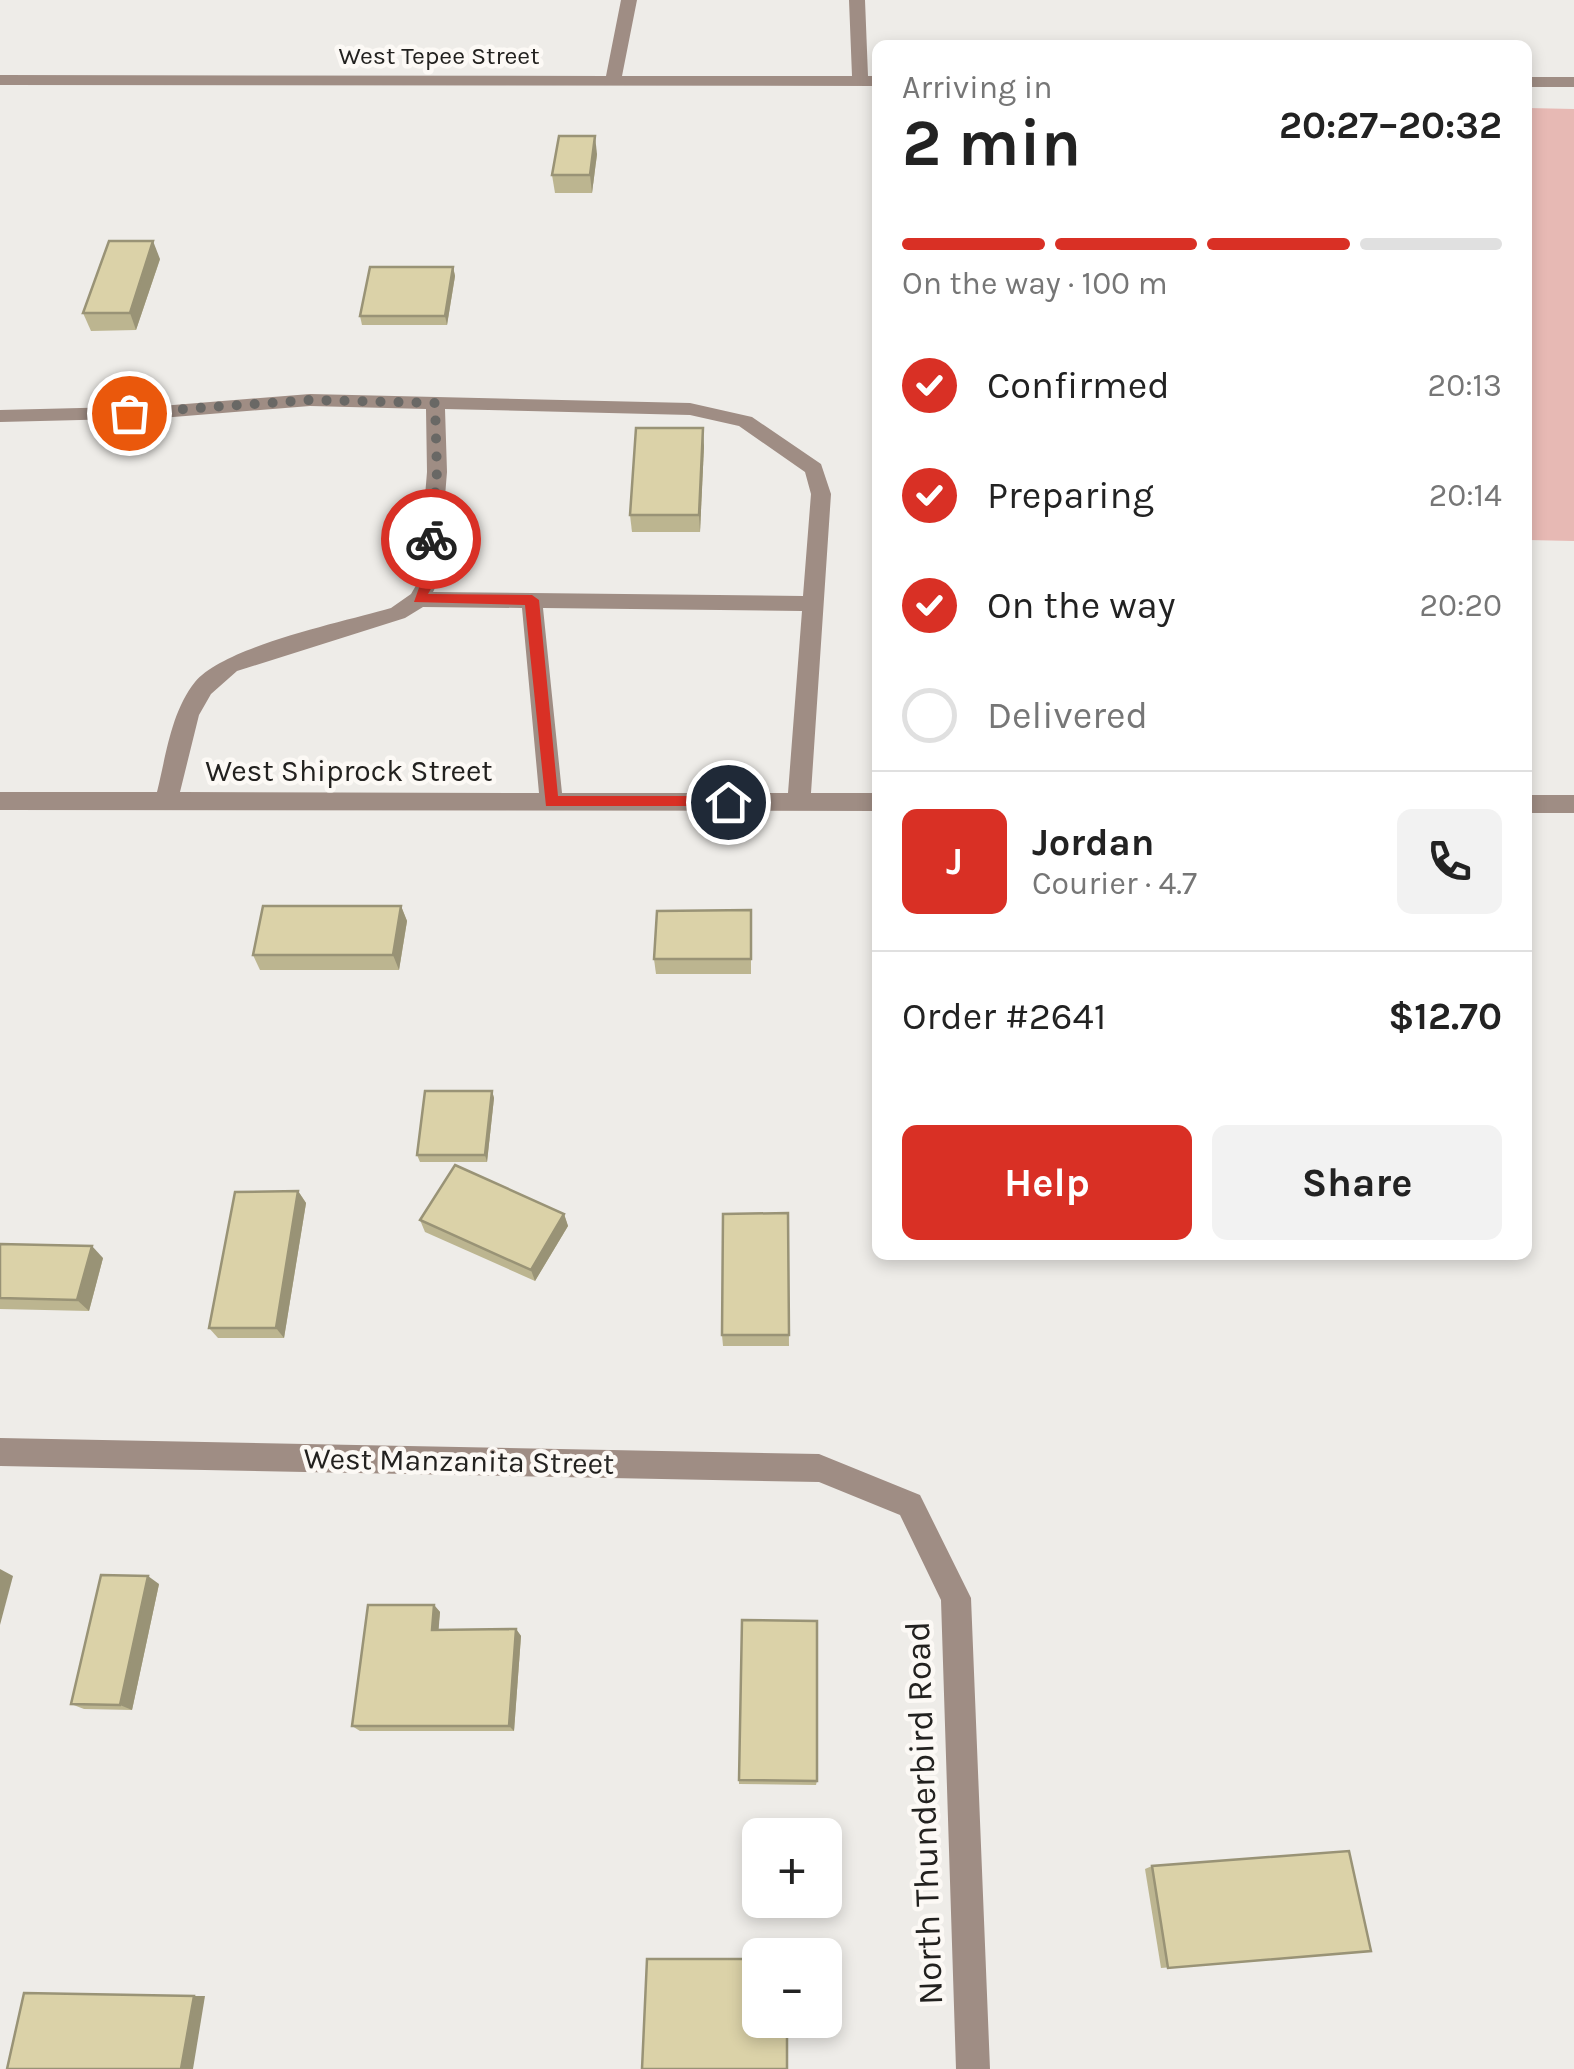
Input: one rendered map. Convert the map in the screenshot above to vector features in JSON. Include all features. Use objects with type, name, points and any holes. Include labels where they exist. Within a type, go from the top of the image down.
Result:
[{"type":"street","points":[[612,81],[629,0]]},
{"type":"street","points":[[857,0],[869,81]]},
{"type":"street","name":"West Tepee Street","points":[[0,80],[869,81]]},
{"type":"street","points":[[1532,82],[1574,82]]},
{"type":"street","points":[[0,416],[161,412],[310,400],[690,409],[745,421],[814,469],[821,494],[799,802]]},
{"type":"street","points":[[166,801],[188,715],[203,688],[229,665],[398,613],[419,599],[428,582],[430,564],[437,472],[435,403]]},
{"type":"street","points":[[419,599],[816,604]]},
{"type":"street","points":[[532,600],[551,802]]},
{"type":"street","name":"West Shiprock Street","points":[[0,800],[872,802]]},
{"type":"street","points":[[1532,804],[1574,804]]},
{"type":"street","name":"West Manzanita Street","points":[[0,1452],[819,1468],[910,1505]]},
{"type":"street","name":"North Thunderbird Road","points":[[910,1505],[956,1598],[972,2069]]},
{"type":"shaded area","points":[[1532,108],[1574,109],[1574,541],[1532,540]]},
{"type":"building","points":[[559,136],[595,136],[590,175],[552,175]]},
{"type":"building","points":[[109,241],[153,241],[130,313],[83,313]]},
{"type":"building","points":[[370,267],[453,267],[445,316],[360,316]]},
{"type":"building","points":[[636,428],[703,428],[699,515],[630,515]]},
{"type":"building","points":[[263,906],[401,906],[393,955],[253,955]]},
{"type":"building","points":[[751,910],[751,959],[654,959],[657,911]]},
{"type":"building","points":[[425,1091],[492,1091],[485,1155],[417,1155]]},
{"type":"building","points":[[455,1165],[564,1214],[531,1270],[420,1220]]},
{"type":"building","points":[[298,1191],[276,1328],[209,1328],[235,1192]]},
{"type":"building","points":[[788,1213],[789,1335],[722,1335],[723,1214]]},
{"type":"building","points":[[0,1244],[92,1246],[77,1300],[0,1298]]},
{"type":"building","points":[[101,1575],[148,1576],[120,1705],[71,1704]]},
{"type":"building","points":[[368,1605],[434,1605],[432,1630],[516,1629],[509,1726],[352,1726]]},
{"type":"building","points":[[742,1620],[817,1621],[817,1781],[739,1780]]},
{"type":"building","points":[[1349,1851],[1371,1951],[1168,1968],[1152,1866]]},
{"type":"building","points":[[647,1959],[742,1959],[742,2038],[787,2038],[787,2069],[642,2069]]},
{"type":"building","points":[[24,1993],[194,1996],[181,2069],[7,2069]]},
{"type":"way so far","points":[[129,413],[310,400],[435,403],[437,472],[431,539]]},
{"type":"route","points":[[431,539],[428,582],[419,599],[532,600],[551,802],[728,802]]}]
